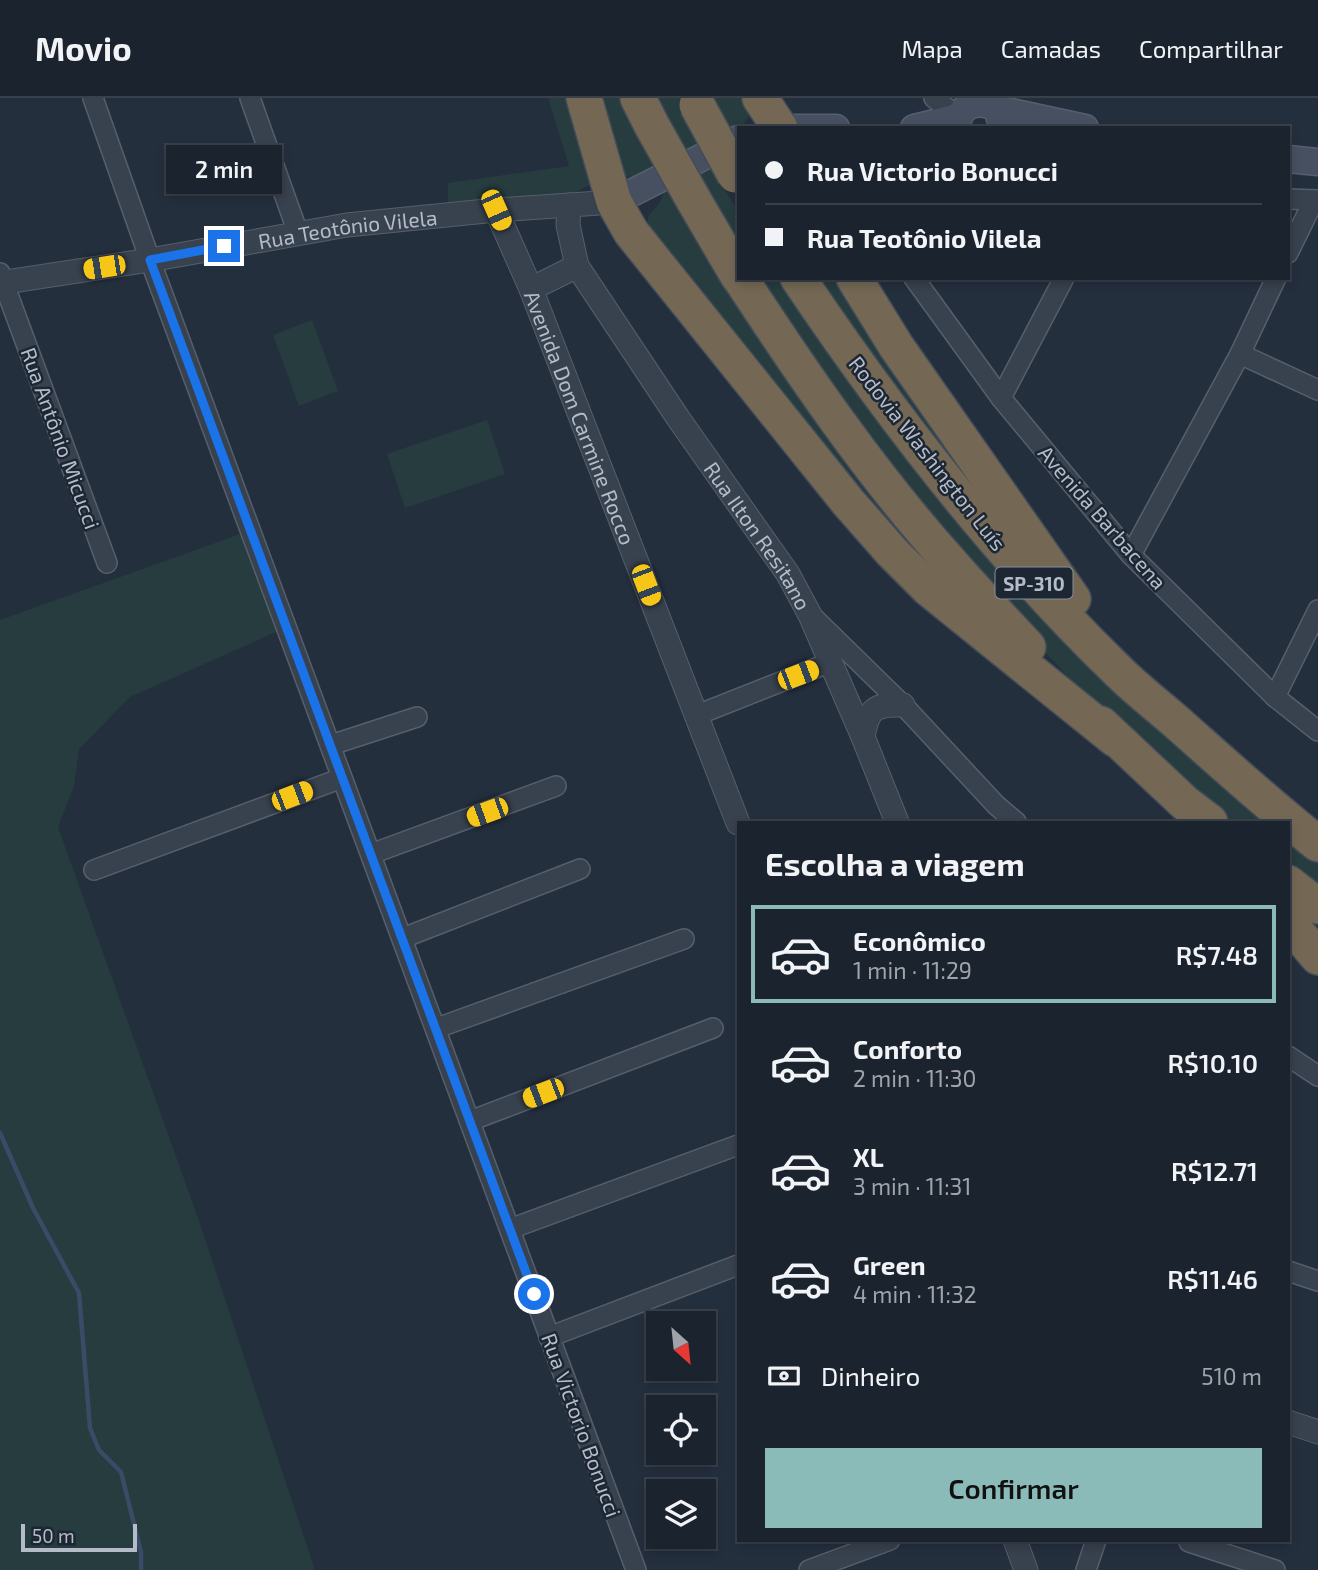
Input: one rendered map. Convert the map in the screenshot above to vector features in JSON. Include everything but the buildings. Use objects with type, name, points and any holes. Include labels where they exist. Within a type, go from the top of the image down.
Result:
[{"type":"highway","points":[[584,98],[614,202],[631,232],[848,502],[929,589],[1115,738]]},
{"type":"highway","points":[[695,102],[737,178]]},
{"type":"highway","name":"SP-310","points":[[645,111],[737,274]]},
{"type":"highway","name":"SP-310","points":[[741,280],[813,387],[948,561],[1115,738],[1199,816]]},
{"type":"highway","name":"Rodovia Washington Luís","points":[[799,280],[878,392],[1006,552],[1119,673],[1289,821]]},
{"type":"highway","points":[[855,280],[896,346],[1084,614],[1180,725]]},
{"type":"highway","name":"Rodovia Washington Luís","points":[[1290,822],[1318,844]]},
{"type":"highway","points":[[1290,885],[1318,906]]},
{"type":"highway","points":[[1290,924],[1318,957]]},
{"type":"main road","points":[[922,126],[976,113],[1074,126]]},
{"type":"main road","points":[[773,120],[820,126]]},
{"type":"main road","points":[[614,202],[737,140]]},
{"type":"main road","points":[[1290,159],[1318,162]]},
{"type":"street","name":"Rua Victorio Bonucci","points":[[93,98],[150,260],[636,1570]]},
{"type":"street","points":[[250,98],[298,233]]},
{"type":"street","points":[[934,98],[976,113]]},
{"type":"street","points":[[1290,199],[1316,200],[1290,249]]},
{"type":"street","name":"Rua Teotônio Vilela","points":[[1,279],[150,260],[347,225],[496,210],[614,202]]},
{"type":"street","name":"Rua Ilton Resitano","points":[[569,205],[568,225],[577,265],[678,418],[788,574],[810,615],[903,705],[996,805],[1015,821]]},
{"type":"street","name":"Avenida Dom Carmine Rocco","points":[[496,210],[531,289],[737,821]]},
{"type":"street","points":[[531,289],[577,265]]},
{"type":"street","name":"Rua Antônio Micucci","points":[[1,279],[107,563]]},
{"type":"street","name":"Avenida Barbacena","points":[[915,280],[1001,398],[1131,555],[1275,697],[1318,731]]},
{"type":"street","points":[[1001,398],[1063,280]]},
{"type":"street","points":[[1131,555],[1240,354],[1275,280]]},
{"type":"street","points":[[1240,354],[1318,390]]},
{"type":"street","points":[[1275,697],[1318,610]]},
{"type":"street","points":[[810,615],[897,821]]},
{"type":"street","points":[[697,715],[831,662]]},
{"type":"street","points":[[863,737],[871,712],[886,705],[903,705]]},
{"type":"street","points":[[331,745],[417,717]]},
{"type":"street","points":[[94,870],[342,778]]},
{"type":"street","points":[[371,854],[556,786]]},
{"type":"street","points":[[403,937],[580,869]]},
{"type":"street","points":[[437,1028],[684,939]]},
{"type":"street","points":[[470,1121],[713,1028]]},
{"type":"street","points":[[1290,1057],[1318,1076]]},
{"type":"street","points":[[510,1229],[737,1145]]},
{"type":"street","points":[[550,1337],[737,1265]]},
{"type":"street","points":[[1290,1272],[1318,1281]]},
{"type":"street","points":[[1290,1423],[1318,1432]]},
{"type":"street","points":[[808,1570],[885,1542]]},
{"type":"street","points":[[1016,1542],[1026,1570]]},
{"type":"street","points":[[1086,1570],[1095,1542]]},
{"type":"street","points":[[1189,1542],[1275,1570]]},
{"type":"green space","points":[[548,98],[576,98],[591,184],[571,195],[448,203],[448,183],[569,166]]},
{"type":"green space","points":[[592,98],[618,98],[660,173],[633,179],[624,175]]},
{"type":"green space","points":[[655,98],[682,98],[704,141],[685,152]]},
{"type":"green space","points":[[712,98],[751,98],[751,110],[747,120],[742,126],[737,126],[737,130],[731,135]]},
{"type":"green space","points":[[709,162],[737,210],[737,256],[694,170]]},
{"type":"green space","points":[[668,188],[987,625],[939,590],[649,232],[649,216]]},
{"type":"green space","points":[[752,280],[784,280],[1273,821],[1224,821],[1121,729],[1068,677],[959,560]]},
{"type":"green space","points":[[820,280],[846,280],[1005,527],[891,384]]},
{"type":"green space","points":[[312,320],[338,391],[299,406],[273,335]]},
{"type":"green space","points":[[487,420],[505,474],[405,508],[387,454]]},
{"type":"green space","points":[[243,533],[276,632],[130,697],[79,749],[74,786],[58,827],[198,1218],[315,1570],[0,1570],[0,620]]},
{"type":"green space","points":[[1290,836],[1318,857],[1318,897],[1290,876]]},
{"type":"waterway","points":[[0,1133],[33,1208],[79,1293],[90,1428],[99,1450],[121,1472],[141,1552],[141,1570]]},
{"type":"route","points":[[224,246],[150,260],[534,1294]]}]
